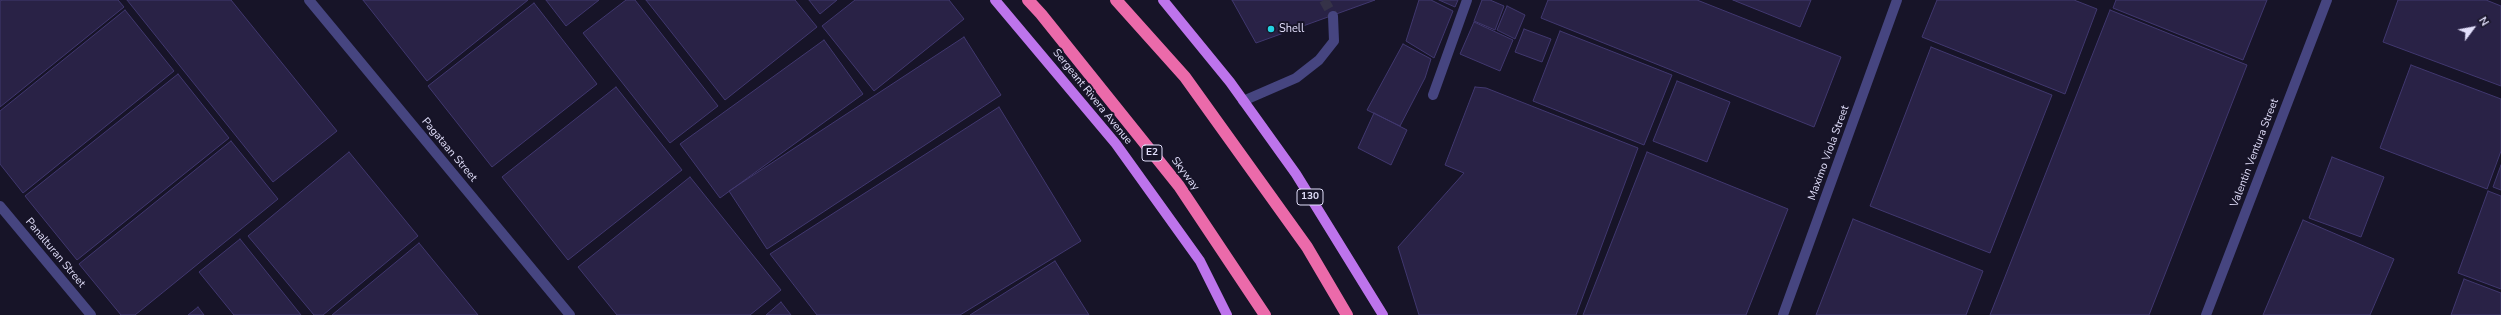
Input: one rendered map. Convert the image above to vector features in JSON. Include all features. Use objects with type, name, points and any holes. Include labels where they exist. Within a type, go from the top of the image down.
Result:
[{"type":"highway","name":"Skyway","points":[[1028,0],[1042,14],[1178,186],[1265,315]]},
{"type":"highway","points":[[1116,0],[1186,77],[1307,247],[1347,315]]},
{"type":"main road","name":"Sergeant Rivera Avenue","points":[[995,0],[1116,144],[1200,261],[1227,315]]},
{"type":"main road","name":"130","points":[[1163,0],[1177,14],[1296,174],[1383,315]]},
{"type":"street","name":"Pagataan Street","points":[[310,0],[570,315]]},
{"type":"street","points":[[1433,95],[1467,0]]},
{"type":"street","name":"Maximo Viola Street","points":[[1783,315],[1898,0]]},
{"type":"street","name":"Valentin Ventura Street","points":[[2206,315],[2327,0]]},
{"type":"street","points":[[1243,101],[1296,78],[1319,60],[1334,41],[1333,16]]},
{"type":"street","name":"Panalturan Street","points":[[0,206],[91,315]]},
{"type":"building","points":[[118,0],[124,7],[0,107],[0,1]]},
{"type":"building","points":[[127,0],[231,0],[337,131],[273,182]]},
{"type":"building","points":[[363,0],[528,0],[427,81]]},
{"type":"building","points":[[546,0],[599,0],[566,26]]},
{"type":"building","points":[[626,0],[635,0],[718,106],[670,143],[583,33]]},
{"type":"building","points":[[646,0],[795,0],[817,27],[725,100]]},
{"type":"building","points":[[809,0],[837,0],[820,14]]},
{"type":"building","points":[[855,0],[949,0],[964,19],[874,91],[822,26]]},
{"type":"building","name":"Shell","points":[[1232,0],[1375,0],[1256,43]]},
{"type":"building","points":[[1419,0],[1431,0],[1453,11],[1434,58],[1406,41]]},
{"type":"building","points":[[1439,0],[1458,0],[1455,7]]},
{"type":"building","points":[[1482,0],[1490,0],[1504,6],[1495,30],[1474,21]]},
{"type":"building","points":[[1548,0],[1697,0],[1841,57],[1814,127],[1541,18]]},
{"type":"building","points":[[1733,0],[1811,0],[1800,27]]},
{"type":"building","points":[[1937,0],[2074,0],[2097,9],[2065,94],[1922,37]]},
{"type":"building","points":[[2116,0],[2267,0],[2243,60],[2113,8]]},
{"type":"building","points":[[2398,0],[2486,0],[2501,6],[2501,86],[2383,42]]},
{"type":"building","points":[[534,3],[597,84],[492,167],[428,86]]},
{"type":"building","points":[[1507,6],[1525,15],[1515,39],[1497,30]]},
{"type":"building","points":[[125,10],[174,71],[23,193],[0,164],[0,111]]},
{"type":"building","points":[[2110,10],[2247,65],[2149,315],[1990,315]]},
{"type":"building","points":[[1474,22],[1513,40],[1500,71],[1460,54]]},
{"type":"building","points":[[1524,29],[1551,39],[1542,62],[1515,52]]},
{"type":"building","points":[[1560,31],[1672,75],[1644,145],[1533,101]]},
{"type":"building","points":[[964,37],[1001,95],[767,249],[729,191]]},
{"type":"building","points":[[824,40],[863,94],[720,198],[680,144]]},
{"type":"building","points":[[1403,44],[1431,59],[1425,78],[1400,126],[1367,110]]},
{"type":"building","points":[[1931,47],[2052,95],[1990,253],[1870,206]]},
{"type":"building","points":[[2411,65],[2501,99],[2501,151],[2487,189],[2380,148]]},
{"type":"building","points":[[178,74],[229,138],[77,260],[25,196]]},
{"type":"building","points":[[1677,81],[1730,102],[1707,162],[1653,141]]},
{"type":"building","points":[[616,87],[682,170],[568,260],[502,177]]},
{"type":"building","points":[[1475,87],[1486,88],[1638,148],[1576,315],[1419,315],[1398,247],[1464,173],[1445,165]]},
{"type":"building","points":[[999,107],[1081,241],[960,315],[817,315],[770,254]]},
{"type":"building","points":[[1374,113],[1407,130],[1391,165],[1358,148]]},
{"type":"building","points":[[231,141],[278,199],[135,315],[121,315],[79,264]]},
{"type":"building","points":[[349,152],[418,236],[323,315],[314,315],[248,236]]},
{"type":"building","points":[[1647,152],[1788,209],[1746,315],[1583,315]]},
{"type":"building","points":[[2332,157],[2384,177],[2361,237],[2309,218]]},
{"type":"building","points":[[2501,165],[2501,190],[2493,187]]},
{"type":"building","points":[[690,177],[781,290],[750,315],[617,315],[578,267]]},
{"type":"building","points":[[2488,191],[2501,196],[2501,289],[2458,273]]},
{"type":"building","points":[[1853,219],[1983,271],[1966,315],[1816,315]]},
{"type":"building","points":[[2303,220],[2394,259],[2370,315],[2263,315]]},
{"type":"building","points":[[240,239],[301,315],[234,315],[199,272]]},
{"type":"building","points":[[419,243],[478,315],[332,315]]},
{"type":"building","points":[[1055,261],[1089,315],[970,315]]},
{"type":"building","points":[[2464,279],[2501,293],[2501,315],[2451,315]]},
{"type":"building","points":[[781,302],[791,315],[766,315]]},
{"type":"building","points":[[198,307],[204,315],[188,315]]},
{"type":"tunnel","points":[[1324,0],[1333,16]]},
{"type":"place","name":"Shell","points":[[1271,29]]}]
